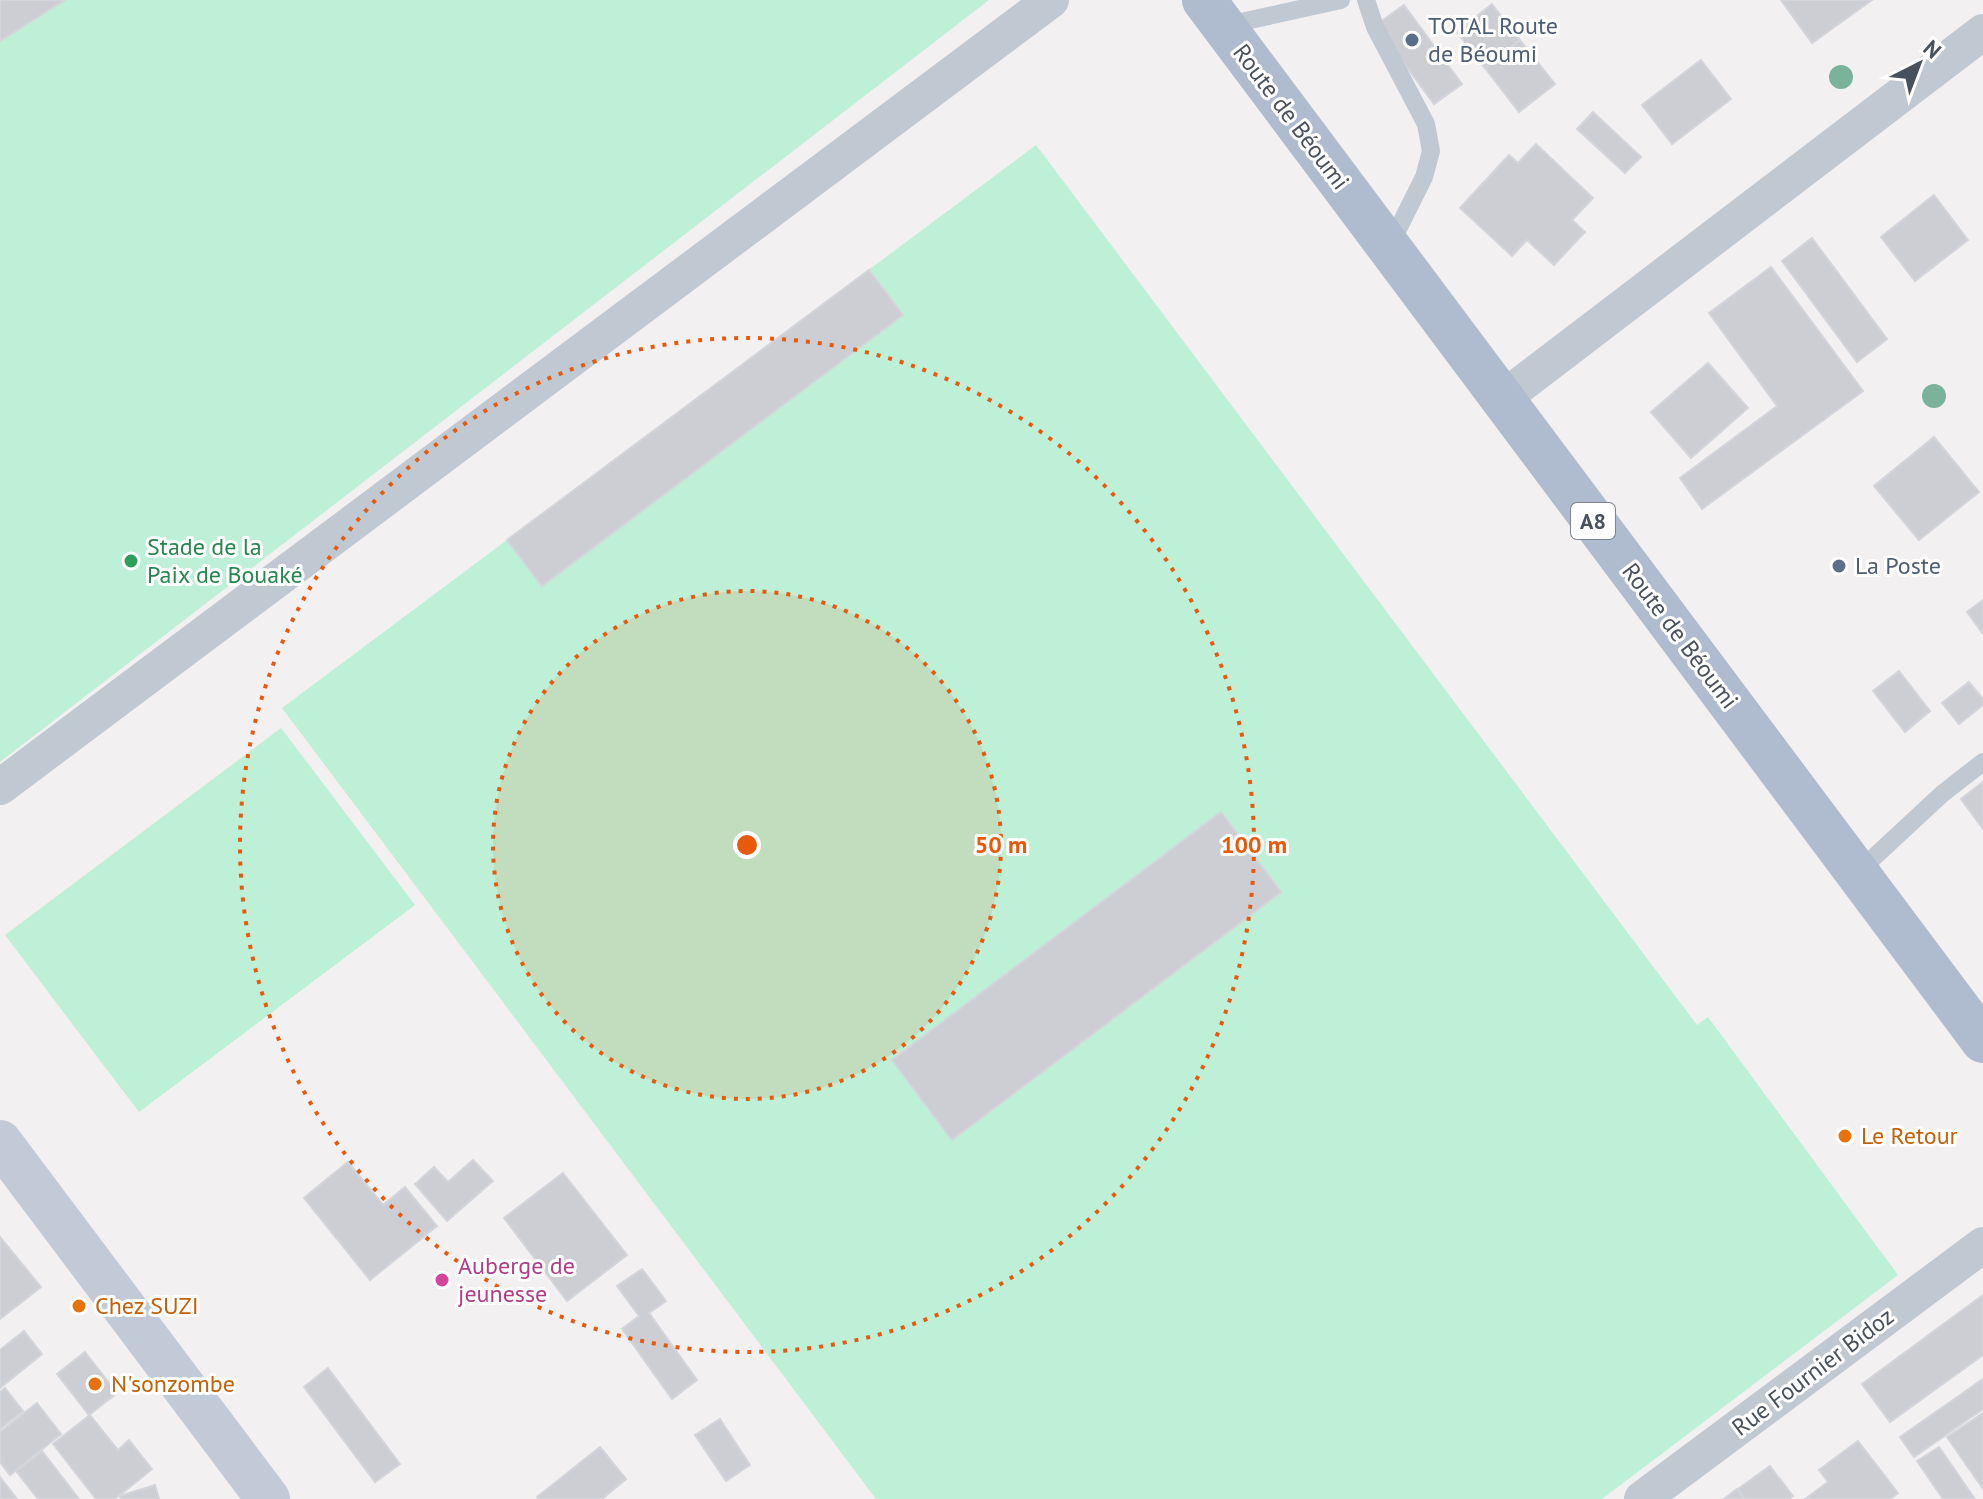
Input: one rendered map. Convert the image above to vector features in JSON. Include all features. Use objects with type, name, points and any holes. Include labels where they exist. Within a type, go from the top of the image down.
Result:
[{"type":"main road","name":"Route de Béoumi","points":[[1214,13],[1983,1041]]},
{"type":"street","points":[[0,787],[1051,0]]},
{"type":"street","points":[[1502,399],[1983,32]]},
{"type":"street","points":[[0,1142],[268,1499]]},
{"type":"street","name":"Rue Fournier Bidoz","points":[[1642,1499],[1983,1245]]},
{"type":"lane","points":[[1214,13],[1341,0]]},
{"type":"lane","points":[[1366,0],[1375,27],[1426,124],[1431,151],[1424,177],[1389,248]]},
{"type":"lane","points":[[1857,873],[1942,794],[1983,762]]},
{"type":"green space","name":"Stade de la Paix de Bouaké","points":[[0,0],[989,0],[0,762]]},
{"type":"green space","points":[[1036,145],[1697,1025],[1708,1017],[1898,1275],[1602,1499],[876,1499],[282,708]]},
{"type":"green space","points":[[281,728],[415,905],[139,1112],[5,935]]},
{"type":"building","points":[[0,0],[65,0],[0,41]]},
{"type":"building","points":[[1781,0],[1872,0],[1812,43]]},
{"type":"building","points":[[1492,4],[1520,40],[1485,68],[1457,32]]},
{"type":"building","points":[[1404,5],[1462,84],[1434,104],[1376,25]]},
{"type":"building","points":[[1520,40],[1555,84],[1519,112],[1485,68]]},
{"type":"building","points":[[1701,60],[1731,99],[1672,144],[1642,105]]},
{"type":"building","points":[[1593,112],[1641,157],[1625,173],[1577,129]]},
{"type":"building","points":[[1536,144],[1593,198],[1572,220],[1585,232],[1554,265],[1527,240],[1512,256],[1460,208],[1509,155],[1518,163]]},
{"type":"building","points":[[1934,195],[1968,240],[1915,281],[1881,237]]},
{"type":"building","points":[[1812,238],[1887,339],[1857,362],[1782,261]]},
{"type":"building","points":[[1771,267],[1863,391],[1702,509],[1680,478],[1777,406],[1709,313]]},
{"type":"building","points":[[869,270],[903,315],[542,586],[507,540]]},
{"type":"building","points":[[1708,363],[1748,408],[1691,458],[1651,412]]},
{"type":"building","points":[[1934,437],[1979,492],[1919,540],[1874,486]]},
{"type":"building","points":[[1983,600],[1983,634],[1967,612]]},
{"type":"building","points":[[1899,671],[1930,711],[1905,732],[1873,691]]},
{"type":"building","points":[[1969,682],[1983,699],[1983,705],[1959,724],[1942,703]]},
{"type":"building","points":[[1983,782],[1983,829],[1961,799]]},
{"type":"building","points":[[1221,812],[1281,892],[952,1140],[892,1060]]},
{"type":"building","points":[[473,1160],[493,1181],[447,1221],[415,1184],[434,1167],[448,1182]]},
{"type":"building","points":[[348,1162],[383,1205],[405,1187],[437,1226],[370,1280],[304,1198]]},
{"type":"building","points":[[563,1173],[627,1255],[567,1301],[504,1218]]},
{"type":"building","points":[[0,1237],[41,1287],[0,1319]]},
{"type":"building","points":[[642,1269],[666,1301],[649,1313],[697,1380],[672,1399],[622,1329],[639,1316],[617,1286]]},
{"type":"building","points":[[1983,1295],[1983,1355],[1890,1422],[1862,1384]]},
{"type":"building","points":[[24,1331],[42,1354],[0,1388],[0,1350]]},
{"type":"building","points":[[85,1352],[117,1393],[89,1415],[57,1374]]},
{"type":"building","points":[[328,1368],[400,1464],[375,1482],[304,1387]]},
{"type":"building","points":[[1983,1379],[1983,1409],[1914,1457],[1900,1437]]},
{"type":"building","points":[[5,1388],[23,1411],[0,1429],[0,1392]]},
{"type":"building","points":[[37,1403],[61,1434],[10,1475],[0,1462],[0,1432]]},
{"type":"building","points":[[1983,1413],[1983,1489],[1947,1437]]},
{"type":"building","points":[[90,1415],[118,1450],[129,1440],[152,1469],[115,1499],[96,1499],[53,1444]]},
{"type":"building","points":[[720,1419],[750,1465],[726,1481],[695,1435]]},
{"type":"building","points":[[1858,1441],[1898,1493],[1890,1499],[1805,1499],[1828,1482],[1819,1470]]},
{"type":"building","points":[[600,1447],[626,1479],[602,1499],[537,1497]]},
{"type":"building","points":[[1939,1447],[1975,1499],[1943,1499],[1917,1461]]},
{"type":"building","points":[[42,1451],[79,1499],[38,1499],[16,1471]]},
{"type":"building","points":[[1770,1466],[1793,1496],[1789,1499],[1745,1499],[1738,1489]]},
{"type":"building","points":[[0,1477],[17,1499],[0,1499]]},
{"type":"building","points":[[155,1485],[159,1499],[121,1499],[120,1496]]},
{"type":"building","points":[[1737,1489],[1744,1499],[1724,1499]]},
{"type":"place","name":"TOTAL Route de Béoumi","points":[[1412,40]]},
{"type":"place","name":"Stade de la Paix de Bouaké","points":[[131,561]]},
{"type":"place","name":"La Poste","points":[[1839,566]]},
{"type":"place","name":"Le Retour","points":[[1845,1136]]},
{"type":"place","name":"Auberge de jeunesse","points":[[442,1280]]},
{"type":"place","name":"Chez SUZI","points":[[79,1306]]},
{"type":"place","name":"N'sonzombe","points":[[95,1384]]}]
